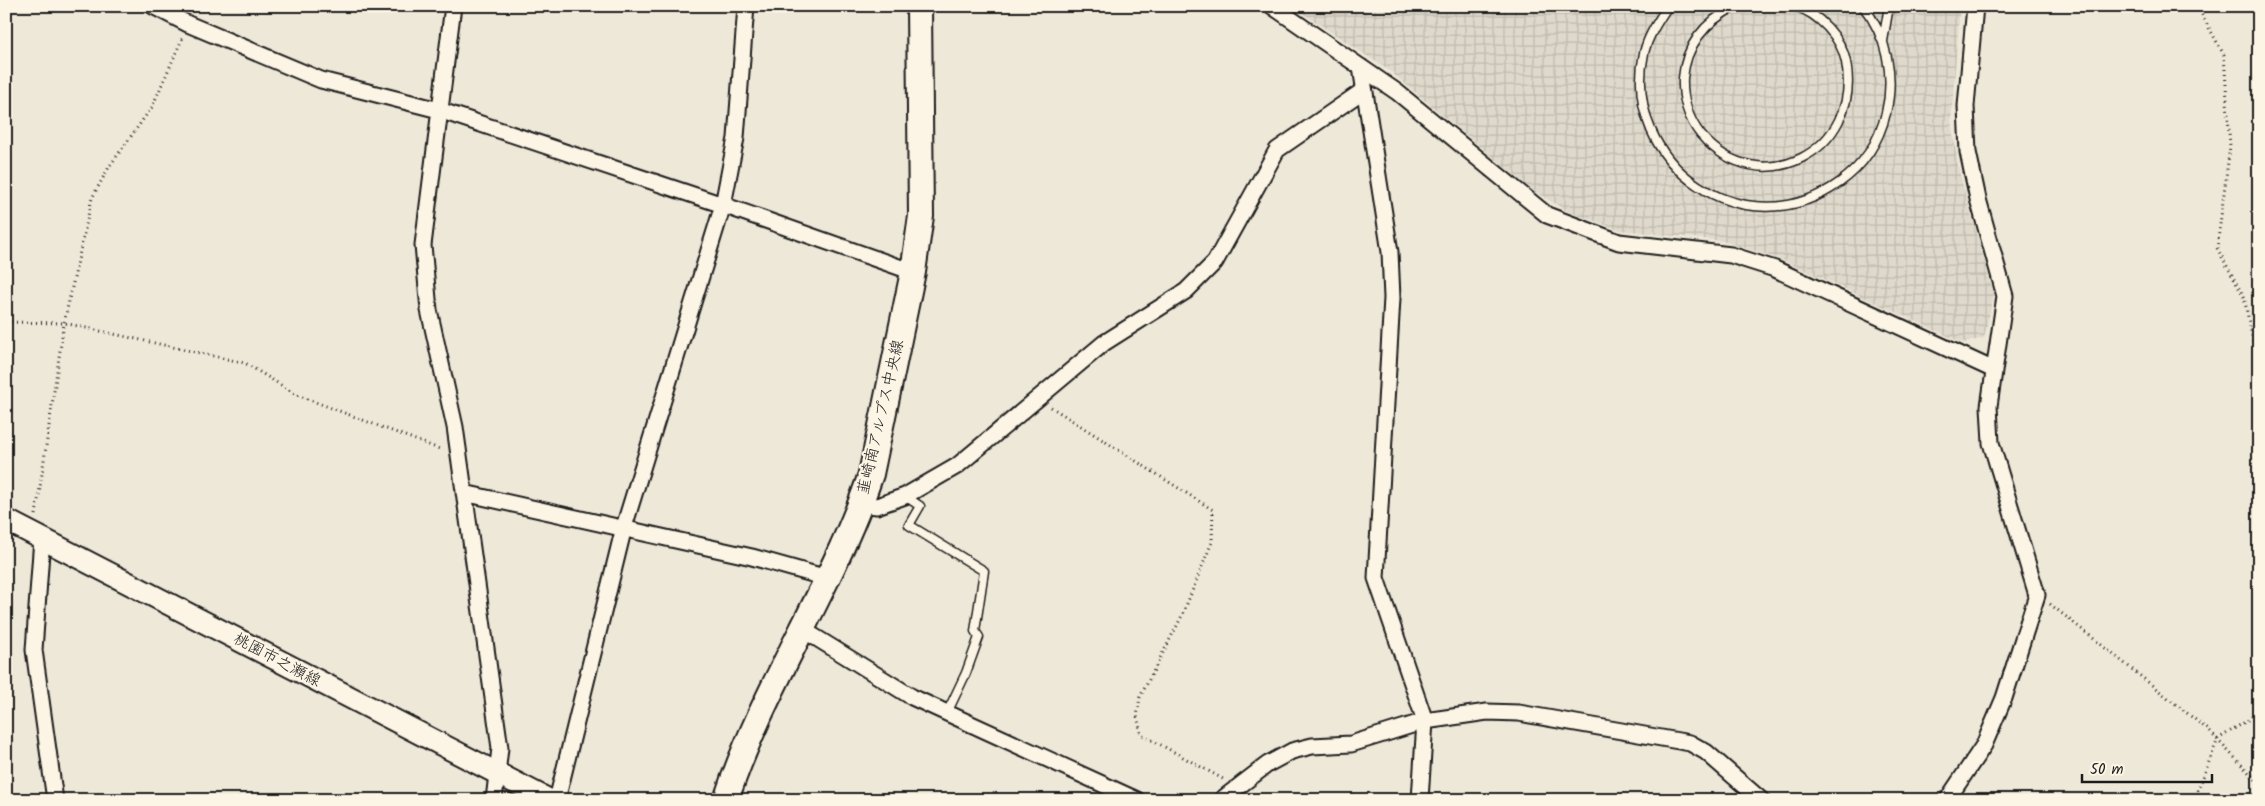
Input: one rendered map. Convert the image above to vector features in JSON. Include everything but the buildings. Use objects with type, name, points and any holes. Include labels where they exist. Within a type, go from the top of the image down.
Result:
[{"type":"main road","name":"韮崎南アルプス中央線","points":[[726,800],[755,724],[827,578],[861,504],[870,474],[913,272],[921,216],[919,6]]},
{"type":"main road","name":"桃園市之瀬線","points":[[6,520],[549,800]]},
{"type":"street","points":[[153,6],[188,24],[321,80],[438,110],[723,205],[913,272]]},
{"type":"street","points":[[453,6],[438,110],[423,245],[429,310],[455,427],[500,748],[494,800]]},
{"type":"street","points":[[556,800],[624,527],[723,205],[736,138],[746,6]]},
{"type":"street","points":[[1272,6],[1397,92],[1547,215],[1619,242],[1731,255],[1775,269],[1994,370]]},
{"type":"street","points":[[1947,800],[1987,737],[2004,698],[2038,594],[1991,443],[1989,406],[2005,296],[1978,199],[1968,152],[1966,106],[1975,6]]},
{"type":"street","points":[[1361,67],[1390,252],[1392,298],[1376,578],[1425,721],[1420,800]]},
{"type":"street","points":[[861,504],[877,506],[905,496],[957,466],[1104,343],[1186,291],[1215,262],[1277,150],[1364,90]]},
{"type":"street","points":[[464,493],[624,527],[752,557],[827,578]]},
{"type":"street","points":[[37,536],[34,650],[55,800]]},
{"type":"street","points":[[802,629],[912,697],[1137,800]]},
{"type":"street","points":[[1222,800],[1240,788],[1268,764],[1292,751],[1312,746],[1351,744],[1425,721],[1487,712],[1519,713],[1690,743],[1706,752],[1761,800]]},
{"type":"lane","points":[[1668,6],[1655,26],[1645,53],[1641,81],[1644,110],[1654,137],[1670,162],[1690,182],[1715,196],[1743,205],[1772,207],[1800,203],[1827,191],[1857,167],[1869,152],[1882,127],[1890,99],[1890,70],[1883,42],[1871,16],[1863,6]]},
{"type":"lane","points":[[1736,6],[1720,14],[1704,28],[1691,46],[1684,66],[1683,81],[1687,109],[1696,129],[1710,146],[1728,158],[1749,165],[1771,167],[1792,163],[1812,154],[1823,144],[1840,122],[1848,101],[1849,79],[1845,58],[1836,38],[1822,22],[1795,6]]},
{"type":"lane","points":[[1883,42],[1889,6]]},
{"type":"lane","points":[[905,496],[920,506],[909,525],[984,571],[975,630],[979,637],[966,673],[947,714]]},
{"type":"path","points":[[6,14],[10,6]]},
{"type":"path","points":[[2197,6],[2224,55],[2230,146],[2217,248],[2244,297],[2259,371]]},
{"type":"path","points":[[37,536],[64,323],[80,242],[92,198],[109,166],[152,107],[188,24]]},
{"type":"path","points":[[6,322],[64,323],[245,363],[297,395],[459,456]]},
{"type":"path","points":[[1038,399],[1213,510],[1212,542],[1182,616],[1140,697],[1137,716],[1141,734],[1240,788]]},
{"type":"path","points":[[2038,594],[2218,739],[2259,783]]},
{"type":"path","points":[[2194,800],[2218,739],[2259,713]]},
{"type":"shaded area","points":[[1292,6],[1960,6],[1951,121],[1959,171],[1994,295],[1984,338],[1963,343],[1780,259],[1722,241],[1620,230],[1569,212],[1532,190],[1391,72]]}]
